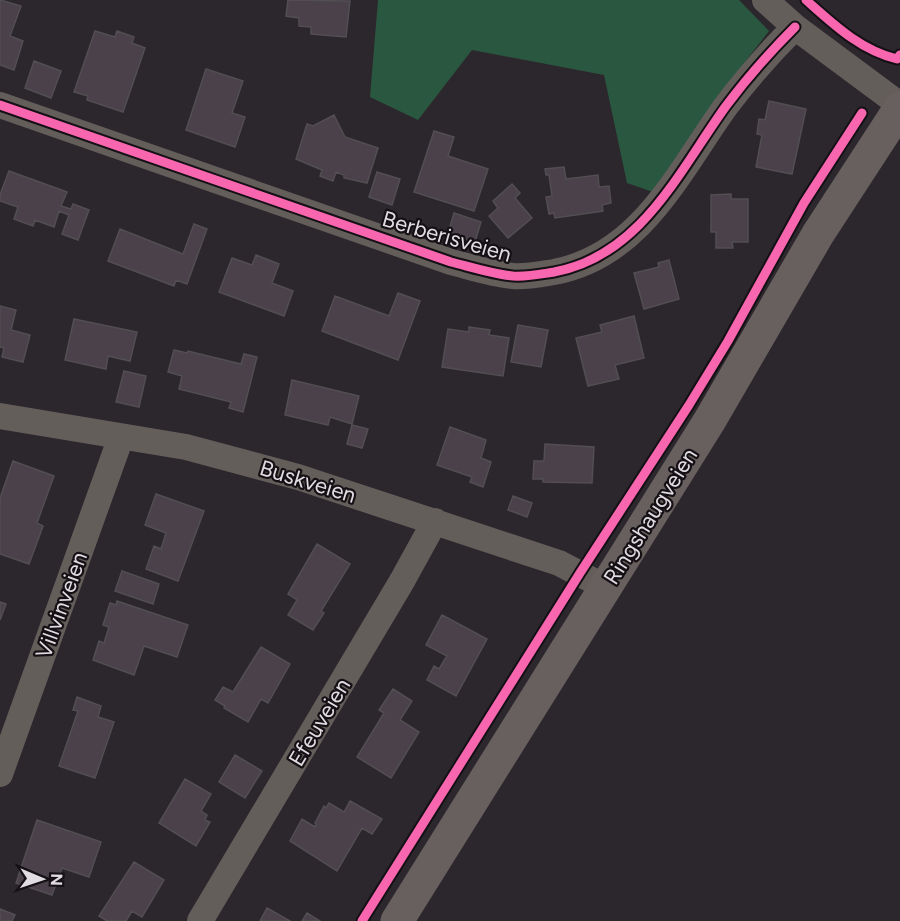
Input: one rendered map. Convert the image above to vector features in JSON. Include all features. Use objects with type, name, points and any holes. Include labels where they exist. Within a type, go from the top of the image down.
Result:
[{"type":"main road","name":"Ringshaugveien","points":[[397,921],[710,420],[818,234],[900,106]]},
{"type":"street","points":[[765,0],[795,27],[900,106]]},
{"type":"street","name":"Berberisveien","points":[[0,105],[451,262],[503,274],[538,275],[573,268],[606,253],[640,224],[655,209],[725,107],[756,67],[795,27]]},
{"type":"street","name":"Buskveien","points":[[0,416],[186,447],[298,477],[559,563],[605,587]]},
{"type":"street","name":"Villvinveien","points":[[0,774],[121,437]]},
{"type":"street","name":"Efeuveien","points":[[200,921],[402,581],[435,521]]},
{"type":"green space","points":[[378,0],[739,0],[769,31],[716,99],[653,192],[627,183],[604,75],[472,50],[418,120],[370,97]]},
{"type":"building","points":[[0,0],[21,6],[10,36],[23,41],[14,70],[0,65]]},
{"type":"building","points":[[288,0],[350,1],[346,37],[311,34],[311,27],[299,26],[299,18],[286,16]]},
{"type":"building","points":[[95,31],[115,37],[117,31],[134,37],[132,43],[145,48],[123,112],[87,100],[88,96],[74,92]]},
{"type":"building","points":[[34,61],[61,71],[51,98],[25,88]]},
{"type":"building","points":[[206,69],[243,81],[232,113],[245,117],[235,147],[186,130]]},
{"type":"building","points":[[769,101],[806,109],[792,174],[756,167],[762,135],[757,134],[759,119],[765,120]]},
{"type":"building","points":[[334,115],[345,137],[378,148],[367,183],[344,178],[344,175],[336,172],[333,181],[320,176],[322,170],[296,159],[307,124],[313,126]]},
{"type":"building","points":[[434,131],[454,137],[448,156],[488,169],[474,211],[414,192]]},
{"type":"building","points":[[564,167],[566,179],[598,175],[599,187],[609,186],[611,203],[602,205],[603,211],[555,218],[554,213],[549,214],[546,197],[552,196],[549,175],[546,175],[545,169]]},
{"type":"building","points":[[9,171],[67,192],[61,206],[71,209],[73,204],[89,210],[78,240],[62,234],[69,215],[59,211],[54,227],[35,220],[33,226],[14,219],[18,207],[0,201]]},
{"type":"building","points":[[377,172],[400,179],[392,205],[369,197]]},
{"type":"building","points":[[512,184],[520,193],[515,198],[532,218],[508,238],[489,216],[498,208],[493,201]]},
{"type":"building","points":[[731,194],[731,199],[748,199],[748,242],[732,242],[733,248],[716,248],[716,232],[711,232],[711,195]]},
{"type":"building","points":[[454,213],[481,222],[473,248],[446,240]]},
{"type":"building","points":[[194,224],[207,229],[187,284],[176,280],[174,286],[108,261],[120,229],[183,254]]},
{"type":"building","points":[[256,255],[279,264],[272,283],[293,291],[284,316],[219,292],[232,258],[252,265]]},
{"type":"building","points":[[669,260],[679,299],[644,309],[634,273],[659,267],[658,263]]},
{"type":"building","points":[[398,293],[420,301],[398,360],[322,331],[335,296],[389,316]]},
{"type":"building","points":[[0,306],[16,310],[11,330],[30,335],[23,362],[2,357],[4,348],[0,347]]},
{"type":"building","points":[[634,316],[644,358],[615,365],[619,379],[588,386],[576,338],[602,332],[600,325]]},
{"type":"building","points":[[74,319],[137,332],[130,361],[108,356],[106,369],[65,360]]},
{"type":"building","points":[[518,325],[548,330],[541,367],[511,362]]},
{"type":"building","points":[[469,327],[490,330],[489,335],[509,338],[503,376],[442,367],[448,329],[469,332]]},
{"type":"building","points":[[174,350],[187,353],[188,351],[241,364],[244,354],[257,357],[243,412],[229,408],[231,402],[179,389],[182,376],[168,372]]},
{"type":"building","points":[[124,371],[146,376],[139,407],[116,402]]},
{"type":"building","points":[[292,380],[359,396],[352,424],[330,417],[328,425],[285,415]]},
{"type":"building","points":[[352,425],[368,429],[362,448],[347,444]]},
{"type":"building","points":[[450,427],[486,440],[481,458],[491,462],[483,487],[470,482],[472,477],[437,465]]},
{"type":"building","points":[[545,444],[594,447],[592,483],[543,482],[543,479],[533,479],[534,461],[544,461]]},
{"type":"building","points":[[13,461],[54,476],[37,523],[43,526],[29,564],[0,554],[0,498]]},
{"type":"building","points":[[156,494],[204,511],[178,581],[146,569],[154,546],[161,549],[166,533],[145,525]]},
{"type":"building","points":[[513,496],[532,503],[527,517],[508,510]]},
{"type":"building","points":[[317,544],[350,564],[321,611],[324,613],[313,630],[288,615],[297,600],[288,594]]},
{"type":"building","points":[[122,571],[159,584],[153,604],[115,591]]},
{"type":"building","points":[[117,601],[188,625],[177,657],[144,646],[134,675],[93,660],[99,641],[104,643],[109,627],[103,625],[110,603],[116,605]]},
{"type":"building","points":[[0,602],[6,604],[0,620]]},
{"type":"building","points":[[442,615],[487,639],[456,696],[427,680],[434,666],[439,669],[447,656],[426,645]]},
{"type":"building","points":[[261,647],[290,664],[268,703],[261,699],[248,722],[215,700],[223,687],[233,692]]},
{"type":"building","points":[[393,689],[412,701],[400,720],[419,732],[391,778],[357,757],[384,713],[379,710]]},
{"type":"building","points":[[77,697],[101,706],[98,717],[114,722],[95,778],[59,766],[78,711],[73,710]]},
{"type":"building","points":[[235,755],[262,771],[245,798],[219,782]]},
{"type":"building","points":[[185,779],[211,794],[201,811],[207,815],[205,820],[210,822],[196,846],[159,823]]},
{"type":"building","points":[[350,801],[382,819],[372,834],[362,828],[337,871],[290,841],[302,819],[315,827],[324,806],[326,808],[329,803],[344,812]]},
{"type":"building","points":[[37,820],[101,842],[89,877],[62,868],[52,895],[16,883]]},
{"type":"building","points":[[134,862],[164,880],[142,917],[132,911],[126,921],[107,921],[99,916]]},
{"type":"building","points":[[267,908],[290,921],[260,921]]},
{"type":"building","points":[[0,909],[15,915],[12,921],[0,921]]},
{"type":"building","points":[[307,913],[320,921],[302,921]]},
{"type":"cycle path","points":[[806,0],[859,43],[897,59],[900,55]]},
{"type":"cycle path","points":[[0,105],[451,262],[497,274],[529,276],[554,272],[584,263],[611,248],[634,230],[674,183],[726,106],[759,65],[795,27]]},
{"type":"cycle path","points":[[362,921],[580,573],[689,405],[728,341],[804,203],[862,113]]}]
